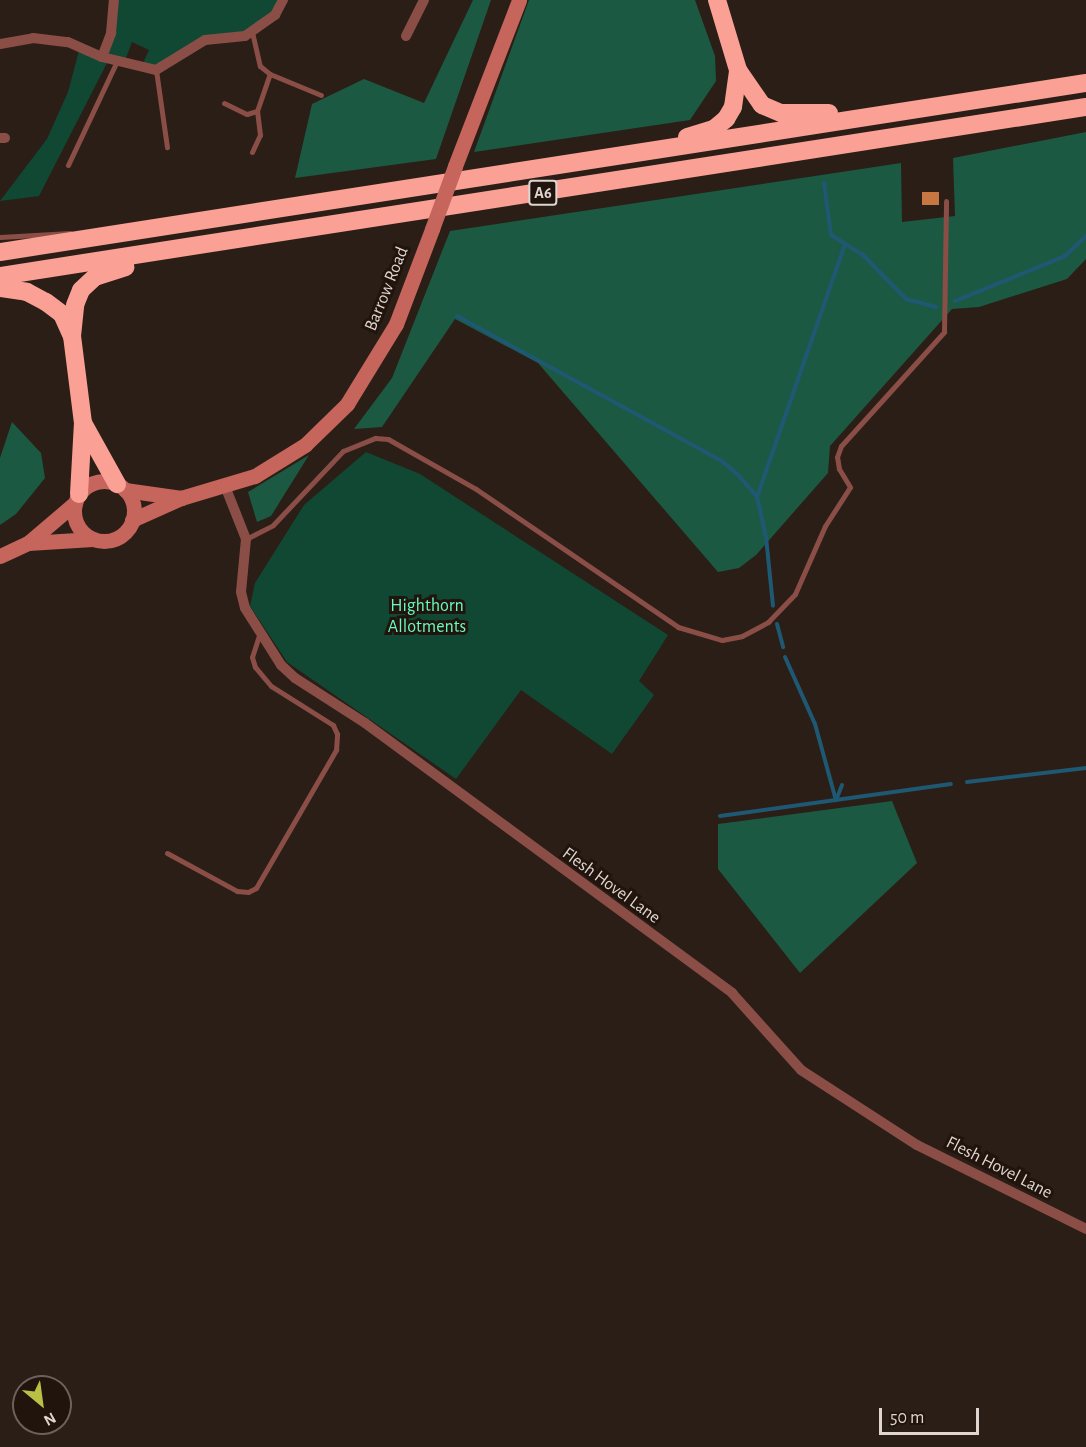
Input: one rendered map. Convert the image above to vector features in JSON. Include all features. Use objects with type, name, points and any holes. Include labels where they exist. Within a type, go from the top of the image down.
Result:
[{"type":"highway","points":[[717,0],[738,70],[762,105],[781,113],[810,116],[935,107]]},
{"type":"highway","points":[[555,168],[714,129],[733,107],[738,70]]},
{"type":"highway","name":"A6","points":[[0,252],[555,168],[1086,83]]},
{"type":"highway","name":"A6","points":[[0,276],[291,233],[1086,107]]},
{"type":"highway","points":[[72,336],[81,291],[101,274],[291,233]]},
{"type":"highway","points":[[0,288],[27,292],[46,302],[62,314],[72,336],[83,423],[77,499]]},
{"type":"highway","points":[[83,423],[121,487]]},
{"type":"street","points":[[102,57],[111,33],[114,0]]},
{"type":"street","points":[[0,44],[33,38],[68,42],[102,57],[156,69],[192,45],[252,32],[275,15],[283,0]]},
{"type":"street","points":[[406,36],[424,0]]},
{"type":"street","name":"Barrow Road","points":[[132,520],[181,498],[255,476],[305,445],[347,404],[396,324],[519,0]]},
{"type":"street","points":[[0,556],[28,543],[100,481],[121,487],[134,507],[132,520],[116,538],[28,543]]},
{"type":"street","name":"Flesh Hovel Lane","points":[[225,486],[246,539],[241,592],[245,609],[281,665],[295,678],[374,729],[732,993],[801,1070],[917,1145],[1086,1229]]},
{"type":"street","name":"Barrow Road","points":[[121,487],[181,498]]},
{"type":"street","points":[[77,499],[77,526],[93,539]]},
{"type":"lane","points":[[252,32],[260,66],[270,74],[321,95]]},
{"type":"lane","points":[[68,165],[117,61]]},
{"type":"lane","points":[[156,69],[167,147]]},
{"type":"lane","points":[[252,152],[260,135],[257,111],[270,74]]},
{"type":"lane","points":[[224,103],[247,114],[257,111]]},
{"type":"lane","points":[[246,539],[273,525],[343,451],[367,440],[388,439],[476,489],[678,627],[722,640],[742,636],[768,622],[795,594],[825,526],[850,487],[839,469],[837,457],[841,446],[944,332],[946,201]]},
{"type":"lane","points":[[0,237],[44,232],[112,236]]},
{"type":"lane","points":[[167,853],[237,891],[248,892],[256,888],[336,750],[338,734],[333,725],[271,686],[255,667],[252,657],[260,632]]},
{"type":"green space","points":[[114,0],[283,0],[261,27],[205,40],[165,65],[141,68],[149,50],[132,42],[124,63],[109,59],[39,196],[0,201],[47,139],[68,92],[80,47],[102,57]]},
{"type":"green space","points":[[473,0],[491,0],[436,159],[295,178],[312,104],[364,79],[424,103]]},
{"type":"green space","points":[[529,0],[695,0],[715,56],[716,81],[690,120],[474,152]]},
{"type":"green space","points":[[1086,132],[1086,259],[1067,279],[979,307],[952,309],[830,446],[828,473],[756,555],[739,568],[718,572],[538,363],[455,319],[382,427],[354,429],[392,378],[450,231],[901,163],[902,222],[955,216],[953,158]]},
{"type":"green space","points":[[12,422],[41,453],[45,478],[16,514],[0,525],[0,458]]},
{"type":"green space","name":"Highthorn Allotments","points":[[366,452],[420,474],[668,635],[639,681],[654,695],[612,754],[521,690],[456,779],[287,662],[250,606],[255,583],[304,505]]},
{"type":"green space","points":[[309,455],[271,516],[257,522],[248,492]]},
{"type":"green space","points":[[892,801],[917,863],[800,973],[718,869],[718,824]]},
{"type":"building","points":[[922,192],[939,192],[939,205],[922,205]]},
{"type":"waterway","points":[[824,183],[831,235],[862,254],[906,299],[936,307]]},
{"type":"waterway","points":[[955,301],[1065,256],[1086,236]]},
{"type":"waterway","points":[[757,497],[845,244]]},
{"type":"waterway","points":[[457,316],[722,461],[739,476],[757,497],[766,537],[773,606]]},
{"type":"waterway","points":[[777,624],[783,647]]},
{"type":"waterway","points":[[785,657],[815,724],[836,800],[842,785]]},
{"type":"waterway","points":[[967,782],[1086,768]]},
{"type":"waterway","points":[[720,816],[951,784]]}]
